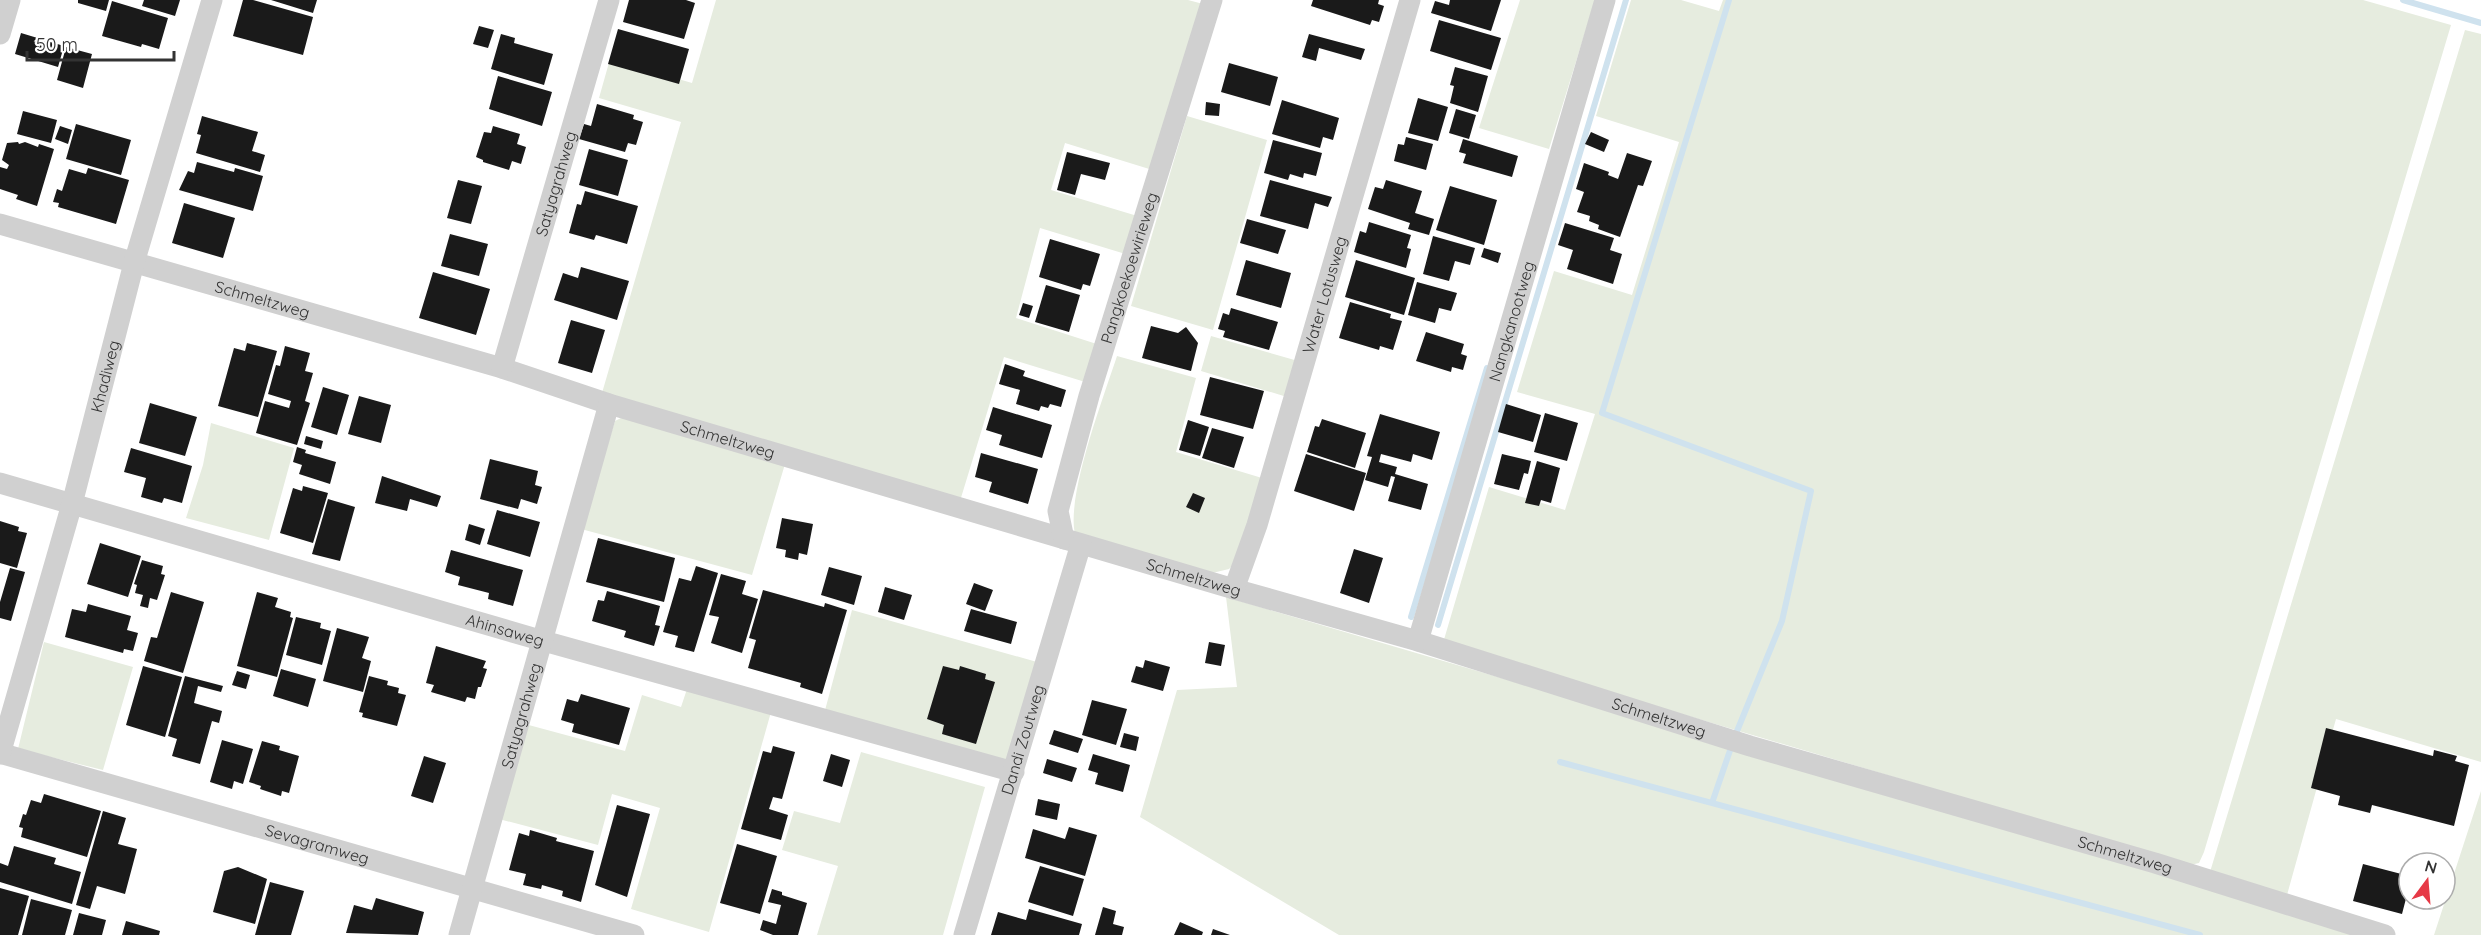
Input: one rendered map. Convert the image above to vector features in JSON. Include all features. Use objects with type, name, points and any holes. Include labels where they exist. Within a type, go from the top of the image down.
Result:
[{"type":"street","points":[[0,34],[10,0]]},
{"type":"street","name":"Khadiweg","points":[[0,753],[72,504],[134,263],[212,0]]},
{"type":"street","name":"Satyagrahweg","points":[[502,368],[609,0]]},
{"type":"street","name":"Pangkoekoewirieweg","points":[[1072,542],[1058,511],[1086,406],[1212,0]]},
{"type":"street","name":"Water Lotusweg","points":[[1234,589],[1257,525],[1410,0]]},
{"type":"street","name":"Nangkanootweg","points":[[1418,641],[1605,0]]},
{"type":"street","name":"Schmeltzweg","points":[[0,224],[502,368],[609,404],[1072,542],[1418,641],[1750,746],[2155,863],[2385,935]]},
{"type":"street","name":"Satyagrahweg","points":[[459,935],[540,640],[609,404]]},
{"type":"street","name":"Ahinsaweg","points":[[0,483],[540,640],[1014,772]]},
{"type":"street","name":"Dandi Zoutweg","points":[[964,935],[1014,772],[1072,542]]},
{"type":"street","name":"Sevagramweg","points":[[0,753],[634,935]]},
{"type":"shaded area","points":[[716,0],[1188,0],[1207,5],[1159,172],[1065,143],[1051,190],[1144,218],[1132,256],[1040,228],[1016,318],[1106,347],[1095,385],[1004,357],[960,501],[602,393],[681,122],[599,98],[610,59],[692,83]]},
{"type":"shaded area","points":[[1520,0],[1595,0],[1549,149],[1479,128]]},
{"type":"shaded area","points":[[1631,0],[1681,0],[1719,11],[1723,0],[2363,0],[2451,25],[2199,863],[2190,865],[1443,643],[1489,487],[1565,510],[1595,414],[1517,392],[1554,271],[1632,295],[1679,142],[1596,116]]},
{"type":"shaded area","points":[[2465,30],[2481,34],[2481,762],[2336,719],[2287,895],[2210,872]]},
{"type":"shaded area","points":[[1187,116],[1267,140],[1213,330],[1131,306]]},
{"type":"shaded area","points":[[1211,336],[1298,361],[1287,397],[1201,371]]},
{"type":"shaded area","points":[[1117,356],[1196,378],[1176,452],[1262,478],[1237,561],[1229,569],[1208,574],[1075,534],[1076,495],[1081,471]]},
{"type":"shaded area","points":[[623,417],[785,464],[752,575],[581,529],[615,421]]},
{"type":"shaded area","points":[[211,423],[294,448],[269,540],[186,518],[203,465]]},
{"type":"shaded area","points":[[1226,597],[2106,856],[2359,935],[1339,935],[1140,817],[1177,690],[1237,687]]},
{"type":"shaded area","points":[[852,610],[1037,662],[1011,752],[1006,759],[999,761],[824,714]]},
{"type":"shaded area","points":[[44,642],[133,667],[103,770],[18,749]]},
{"type":"shaded area","points":[[687,689],[771,712],[709,932],[631,909],[660,808],[612,794],[598,845],[499,819],[525,724],[625,751],[642,695],[681,707]]},
{"type":"shaded area","points":[[861,752],[985,787],[943,935],[817,935],[838,866],[782,850],[794,811],[840,823]]},
{"type":"shaded area","points":[[2481,791],[2481,935],[2434,935],[2442,911],[2457,911],[2457,865]]},
{"type":"building","points":[[78,0],[109,0],[106,11],[78,3]]},
{"type":"building","points":[[144,0],[180,0],[175,16],[142,6]]},
{"type":"building","points":[[243,0],[253,0],[313,17],[303,55],[233,36]]},
{"type":"building","points":[[271,0],[317,0],[313,13]]},
{"type":"building","points":[[629,0],[686,0],[695,3],[684,39],[623,22]]},
{"type":"building","points":[[1313,0],[1379,0],[1378,4],[1384,6],[1379,22],[1372,20],[1370,25],[1311,6]]},
{"type":"building","points":[[1450,0],[1501,0],[1491,31],[1431,13],[1435,1],[1449,5]]},
{"type":"building","points":[[112,1],[168,18],[159,49],[142,44],[141,47],[102,36]]},
{"type":"building","points":[[1439,20],[1501,38],[1491,70],[1430,51]]},
{"type":"building","points":[[479,26],[494,30],[488,48],[473,44]]},
{"type":"building","points":[[618,29],[689,49],[679,84],[608,64]]},
{"type":"building","points":[[21,33],[64,46],[58,67],[15,54]]},
{"type":"building","points":[[501,34],[515,38],[514,43],[553,54],[544,85],[491,69]]},
{"type":"building","points":[[1309,34],[1365,49],[1361,60],[1319,48],[1316,61],[1302,57]]},
{"type":"building","points":[[66,47],[92,54],[83,88],[57,80]]},
{"type":"building","points":[[1229,63],[1278,77],[1270,106],[1221,92]]},
{"type":"building","points":[[1455,67],[1488,76],[1478,112],[1450,103],[1454,86],[1450,85]]},
{"type":"building","points":[[498,76],[552,92],[542,126],[489,109]]},
{"type":"building","points":[[1418,98],[1448,107],[1438,141],[1408,133]]},
{"type":"building","points":[[1282,100],[1339,118],[1333,140],[1323,137],[1320,148],[1272,134]]},
{"type":"building","points":[[1206,102],[1220,104],[1219,116],[1205,115]]},
{"type":"building","points":[[597,104],[634,115],[633,119],[643,122],[636,145],[628,143],[625,152],[579,139],[584,124],[591,126]]},
{"type":"building","points":[[1456,109],[1476,115],[1469,139],[1449,133]]},
{"type":"building","points":[[23,111],[57,120],[51,143],[17,134]]},
{"type":"building","points":[[202,116],[258,132],[252,151],[265,155],[260,172],[196,153],[201,135],[197,134]]},
{"type":"building","points":[[76,124],[131,140],[121,175],[66,159]]},
{"type":"building","points":[[60,126],[72,130],[68,144],[55,139]]},
{"type":"building","points":[[493,126],[520,134],[517,144],[526,147],[521,164],[512,161],[509,170],[483,162],[476,157],[484,132],[491,133]]},
{"type":"building","points":[[1591,132],[1609,140],[1604,152],[1585,144]]},
{"type":"building","points":[[1406,137],[1433,144],[1426,170],[1394,161],[1398,144],[1404,145]]},
{"type":"building","points":[[1463,139],[1518,156],[1512,177],[1463,163],[1466,154],[1459,152]]},
{"type":"building","points":[[1273,140],[1322,153],[1316,176],[1304,173],[1303,178],[1290,174],[1288,180],[1264,173]]},
{"type":"building","points":[[18,142],[38,147],[39,144],[54,149],[37,206],[16,199],[18,195],[0,189],[0,167],[7,169],[9,165],[2,160],[7,143]]},
{"type":"building","points":[[589,149],[628,160],[618,196],[579,185]]},
{"type":"building","points":[[1067,152],[1110,163],[1105,180],[1081,174],[1075,195],[1057,190]]},
{"type":"building","points":[[1627,153],[1652,161],[1643,186],[1638,185],[1620,237],[1598,229],[1599,225],[1589,221],[1590,216],[1577,212],[1584,192],[1576,189],[1584,163],[1609,172],[1608,175],[1618,179]]},
{"type":"building","points":[[197,162],[234,172],[235,168],[263,176],[253,211],[179,190],[188,171],[194,173]]},
{"type":"building","points":[[88,168],[129,180],[116,224],[58,207],[59,203],[53,202],[57,189],[62,191],[69,169],[86,174]]},
{"type":"building","points":[[458,180],[482,186],[471,224],[447,218]]},
{"type":"building","points":[[1270,180],[1332,197],[1328,207],[1315,203],[1308,229],[1260,216]]},
{"type":"building","points":[[1386,180],[1422,191],[1415,213],[1434,219],[1429,235],[1408,229],[1410,223],[1368,209],[1375,187],[1383,189]]},
{"type":"building","points":[[1450,186],[1497,200],[1484,245],[1436,230]]},
{"type":"building","points":[[585,191],[638,206],[627,244],[596,235],[594,240],[569,233],[577,204],[581,205]]},
{"type":"building","points":[[184,203],[235,218],[223,258],[172,243]]},
{"type":"building","points":[[1247,219],[1286,230],[1278,254],[1240,243]]},
{"type":"building","points":[[1369,222],[1411,235],[1407,248],[1411,249],[1406,268],[1354,252],[1360,231],[1366,233]]},
{"type":"building","points":[[1565,223],[1614,238],[1610,250],[1622,254],[1613,284],[1567,269],[1573,250],[1558,245]]},
{"type":"building","points":[[450,234],[488,244],[479,276],[441,266]]},
{"type":"building","points":[[1433,236],[1475,248],[1470,265],[1455,261],[1449,281],[1423,274]]},
{"type":"building","points":[[1050,239],[1100,254],[1090,286],[1083,284],[1081,290],[1039,277]]},
{"type":"building","points":[[1484,248],[1501,253],[1498,263],[1481,257]]},
{"type":"building","points":[[1246,260],[1291,273],[1281,308],[1236,295]]},
{"type":"building","points":[[1356,260],[1415,278],[1404,315],[1345,297]]},
{"type":"building","points":[[581,267],[629,281],[617,320],[554,300],[563,273],[578,278]]},
{"type":"building","points":[[433,272],[490,289],[476,335],[419,318]]},
{"type":"building","points":[[1417,282],[1457,293],[1451,311],[1439,308],[1435,323],[1408,315]]},
{"type":"building","points":[[1046,285],[1080,295],[1069,332],[1035,322]]},
{"type":"building","points":[[1350,302],[1391,314],[1390,318],[1402,321],[1393,350],[1380,346],[1379,350],[1339,338]]},
{"type":"building","points":[[1023,303],[1033,306],[1029,318],[1019,315]]},
{"type":"building","points":[[1231,308],[1278,322],[1269,350],[1223,337],[1225,331],[1218,329],[1223,313],[1229,315]]},
{"type":"building","points":[[571,320],[605,330],[592,373],[558,363]]},
{"type":"building","points":[[1151,326],[1178,333],[1186,327],[1198,343],[1191,371],[1142,358]]},
{"type":"building","points":[[1426,332],[1464,344],[1461,354],[1467,356],[1463,370],[1452,367],[1451,372],[1416,361]]},
{"type":"building","points":[[247,343],[277,351],[258,417],[218,406],[234,348],[245,351]]},
{"type":"building","points":[[285,346],[310,353],[305,371],[313,373],[305,401],[310,403],[297,445],[256,433],[265,401],[289,408],[291,401],[268,394],[276,365],[280,366]]},
{"type":"building","points":[[1005,364],[1025,371],[1023,376],[1066,390],[1061,407],[1050,404],[1048,408],[1041,406],[1039,411],[1016,404],[1020,390],[999,384]]},
{"type":"building","points":[[1210,377],[1264,391],[1253,429],[1200,415]]},
{"type":"building","points":[[323,387],[349,395],[337,435],[311,427]]},
{"type":"building","points":[[359,396],[391,405],[381,443],[348,434]]},
{"type":"building","points":[[150,403],[197,417],[185,456],[139,443]]},
{"type":"building","points":[[1506,404],[1541,415],[1533,442],[1498,432]]},
{"type":"building","points":[[993,407],[1052,425],[1042,458],[999,445],[1002,435],[986,430]]},
{"type":"building","points":[[1545,413],[1578,423],[1567,461],[1534,452]]},
{"type":"building","points":[[1380,414],[1440,432],[1432,460],[1413,454],[1411,462],[1381,454],[1379,462],[1397,467],[1395,474],[1428,484],[1421,510],[1388,501],[1395,477],[1391,476],[1388,487],[1365,480],[1372,457],[1367,456]]},
{"type":"building","points":[[1322,419],[1366,433],[1355,468],[1307,452],[1315,426],[1319,427]]},
{"type":"building","points":[[1188,420],[1209,427],[1200,456],[1179,450]]},
{"type":"building","points":[[1212,428],[1244,437],[1234,468],[1202,458]]},
{"type":"building","points":[[306,436],[323,441],[321,449],[304,444]]},
{"type":"building","points":[[297,447],[306,450],[305,453],[336,462],[330,484],[299,474],[302,465],[293,462]]},
{"type":"building","points":[[131,448],[192,466],[182,503],[164,498],[162,503],[141,497],[146,478],[124,472]]},
{"type":"building","points":[[981,453],[1038,469],[1028,504],[989,492],[992,482],[975,477]]},
{"type":"building","points":[[1306,454],[1366,473],[1354,511],[1294,491]]},
{"type":"building","points":[[1502,454],[1531,461],[1528,474],[1524,473],[1519,490],[1494,484]]},
{"type":"building","points":[[490,459],[538,471],[535,485],[542,487],[537,504],[521,499],[518,509],[480,499]]},
{"type":"building","points":[[1537,461],[1560,468],[1551,503],[1541,500],[1539,506],[1525,503]]},
{"type":"building","points":[[382,476],[441,496],[437,507],[410,499],[407,511],[375,503]]},
{"type":"building","points":[[303,486],[328,493],[313,543],[280,533],[293,488],[302,491]]},
{"type":"building","points":[[1193,493],[1205,498],[1199,513],[1186,507]]},
{"type":"building","points":[[328,499],[355,507],[340,561],[312,554]]},
{"type":"building","points":[[497,510],[540,522],[530,557],[487,544]]},
{"type":"building","points":[[782,518],[813,524],[807,555],[799,553],[798,560],[785,557],[786,550],[776,548]]},
{"type":"building","points":[[0,521],[19,527],[18,531],[27,533],[17,568],[0,563]]},
{"type":"building","points":[[469,524],[485,529],[480,545],[465,540]]},
{"type":"building","points":[[598,538],[675,558],[664,602],[586,582]]},
{"type":"building","points":[[100,543],[141,556],[128,597],[87,584]]},
{"type":"building","points":[[1354,549],[1383,558],[1369,603],[1340,593]]},
{"type":"building","points":[[451,550],[523,570],[513,606],[488,599],[489,593],[458,585],[460,577],[445,572]]},
{"type":"building","points":[[142,560],[163,566],[161,574],[165,575],[157,600],[150,598],[148,608],[140,606],[143,595],[135,593],[137,585],[134,584]]},
{"type":"building","points":[[696,566],[718,573],[694,652],[675,647],[678,636],[663,632],[679,578],[691,581]]},
{"type":"building","points":[[829,567],[862,576],[854,605],[821,595]]},
{"type":"building","points":[[10,568],[25,572],[11,621],[0,618],[0,602]]},
{"type":"building","points":[[721,574],[746,581],[742,594],[758,599],[742,653],[711,643],[719,617],[709,615]]},
{"type":"building","points":[[974,583],[993,590],[985,611],[966,604]]},
{"type":"building","points":[[885,587],[912,595],[904,620],[878,612]]},
{"type":"building","points":[[763,590],[824,607],[825,603],[847,610],[822,694],[800,687],[801,683],[748,668],[756,640],[749,638]]},
{"type":"building","points":[[607,591],[660,606],[655,625],[660,626],[654,646],[624,637],[626,631],[592,621],[598,600],[604,601]]},
{"type":"building","points":[[171,592],[204,602],[183,673],[144,661],[151,637],[157,638]]},
{"type":"building","points":[[257,592],[278,598],[275,607],[291,612],[290,617],[293,618],[277,677],[237,666]]},
{"type":"building","points":[[88,604],[131,616],[127,630],[138,633],[133,651],[124,649],[123,653],[65,637],[72,609],[86,612]]},
{"type":"building","points":[[971,609],[1017,622],[1011,644],[964,631]]},
{"type":"building","points":[[296,617],[321,623],[320,628],[331,631],[322,665],[286,655]]},
{"type":"building","points":[[337,628],[369,637],[362,658],[371,661],[363,692],[323,681]]},
{"type":"building","points":[[1209,642],[1225,645],[1221,666],[1205,663]]},
{"type":"building","points":[[436,646],[486,661],[483,668],[487,669],[475,699],[467,697],[465,702],[431,692],[434,685],[426,683]]},
{"type":"building","points":[[1145,660],[1170,667],[1163,691],[1131,682],[1136,666],[1143,668]]},
{"type":"building","points":[[143,666],[182,677],[165,737],[126,725]]},
{"type":"building","points":[[943,666],[959,670],[960,666],[986,674],[985,679],[995,682],[976,744],[942,734],[944,725],[927,719]]},
{"type":"building","points":[[281,669],[316,679],[308,707],[273,696]]},
{"type":"building","points":[[237,671],[250,675],[246,689],[232,685]]},
{"type":"building","points":[[185,676],[223,686],[221,692],[198,686],[194,703],[222,711],[219,723],[212,721],[200,764],[172,756],[177,739],[168,736]]},
{"type":"building","points":[[369,676],[388,681],[387,685],[399,688],[398,693],[406,695],[397,726],[362,717],[363,713],[359,712]]},
{"type":"building","points":[[581,694],[630,708],[619,745],[572,732],[574,724],[561,720],[567,699],[578,702]]},
{"type":"building","points":[[1092,700],[1127,709],[1116,745],[1082,735]]},
{"type":"building","points":[[2326,728],[2433,756],[2434,750],[2457,756],[2455,761],[2469,765],[2454,826],[2372,805],[2370,813],[2338,805],[2340,796],[2311,788]]},
{"type":"building","points":[[1054,730],[1083,739],[1078,753],[1049,744]]},
{"type":"building","points":[[1124,733],[1139,737],[1136,751],[1120,747]]},
{"type":"building","points":[[222,740],[253,749],[243,784],[234,781],[232,789],[210,782]]},
{"type":"building","points":[[262,741],[280,746],[279,750],[299,756],[289,793],[282,791],[281,796],[260,789],[261,786],[249,782]]},
{"type":"building","points":[[773,746],[795,752],[782,799],[773,797],[769,809],[788,815],[781,840],[741,829],[763,751],[771,753]]},
{"type":"building","points":[[831,754],[850,760],[842,787],[823,781]]},
{"type":"building","points":[[1093,754],[1130,765],[1123,792],[1095,784],[1098,773],[1088,770]]},
{"type":"building","points":[[424,756],[446,763],[433,803],[411,796]]},
{"type":"building","points":[[1047,759],[1077,768],[1072,782],[1043,773]]},
{"type":"building","points":[[44,794],[101,811],[87,857],[21,837],[23,828],[19,827],[23,814],[26,815],[31,800],[41,803]]},
{"type":"building","points":[[1038,799],[1060,804],[1057,820],[1035,815]]},
{"type":"building","points":[[617,805],[650,814],[627,897],[595,885]]},
{"type":"building","points":[[103,811],[126,818],[118,844],[137,849],[125,894],[97,886],[90,909],[76,905]]},
{"type":"building","points":[[1069,827],[1097,835],[1085,876],[1025,858],[1033,829],[1065,839]]},
{"type":"building","points":[[530,830],[557,838],[556,841],[594,851],[581,902],[562,896],[563,891],[542,885],[541,889],[523,885],[526,874],[509,870],[519,833],[529,836]]},
{"type":"building","points":[[737,844],[777,856],[760,914],[720,903]]},
{"type":"building","points":[[14,846],[56,858],[54,864],[81,872],[72,904],[0,882],[0,863],[8,866]]},
{"type":"building","points":[[2363,864],[2397,873],[2397,911],[2403,911],[2402,914],[2353,901]]},
{"type":"building","points":[[1040,866],[1084,879],[1073,916],[1028,902]]},
{"type":"building","points":[[238,867],[267,879],[255,924],[213,912],[224,871]]},
{"type":"building","points":[[270,882],[304,891],[291,935],[255,935]]},
{"type":"building","points":[[0,888],[29,896],[18,935],[0,935]]},
{"type":"building","points":[[772,889],[782,892],[782,895],[807,903],[798,935],[773,935],[760,930],[763,920],[776,924],[781,905],[768,902]]},
{"type":"building","points":[[376,898],[424,912],[418,935],[346,933],[354,905],[372,910]]},
{"type":"building","points":[[31,899],[72,910],[65,935],[22,935]]},
{"type":"building","points":[[1103,907],[1116,911],[1113,924],[1124,927],[1122,935],[1095,935]]},
{"type":"building","points":[[1029,909],[1082,924],[1079,935],[991,935],[998,912],[1026,920]]},
{"type":"building","points":[[79,913],[106,920],[102,935],[73,935]]},
{"type":"building","points":[[126,921],[160,931],[159,935],[122,935]]},
{"type":"building","points":[[1180,922],[1203,932],[1202,935],[1174,935]]},
{"type":"building","points":[[1213,929],[1230,935],[1211,935]]},
{"type":"waterway","points":[[1438,625],[1626,0]]},
{"type":"waterway","points":[[1712,803],[1735,736],[1782,621],[1811,491],[1602,413],[1729,0]]},
{"type":"waterway","points":[[2403,0],[2481,23]]},
{"type":"waterway","points":[[1411,617],[1487,368]]},
{"type":"waterway","points":[[1560,762],[2200,935]]}]
